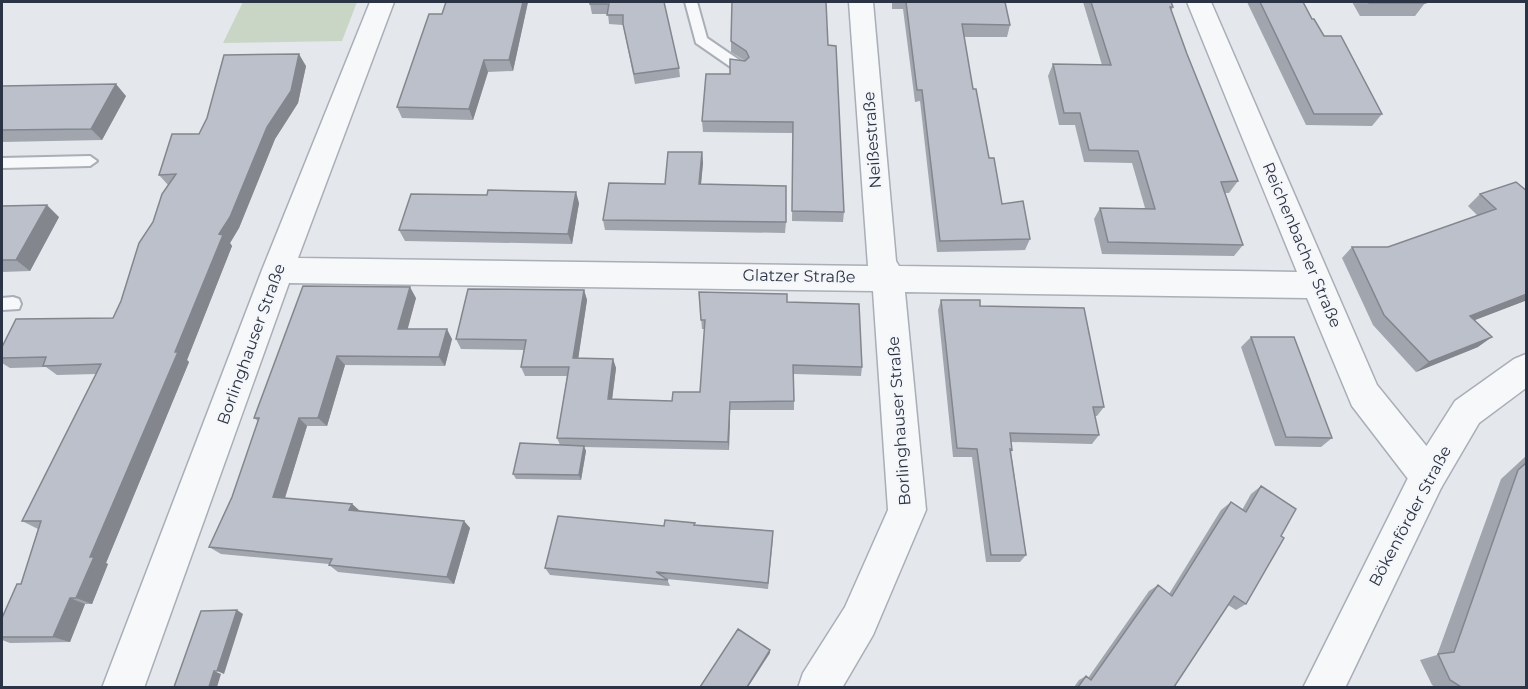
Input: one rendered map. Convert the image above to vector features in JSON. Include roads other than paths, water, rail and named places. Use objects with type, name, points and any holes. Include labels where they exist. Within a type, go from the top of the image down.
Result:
[{"type":"street","name":"Borlinghauser Straße","points":[[123,687],[278,270],[382,2]]},
{"type":"street","name":"Neißestraße","points":[[861,2],[881,261],[888,277]]},
{"type":"street","name":"Reichenbacher Straße","points":[[1199,2],[1364,395],[1428,476]]},
{"type":"street","name":"Glatzer Straße","points":[[278,270],[1319,285]]},
{"type":"street","name":"Borlinghauser Straße","points":[[818,687],[859,621],[907,510],[888,277]]},
{"type":"street","name":"Bökenförder Straße","points":[[1323,687],[1428,476],[1467,412],[1527,369]]},
{"type":"lane","points":[[691,2],[701,40],[740,68]]},
{"type":"lane","points":[[2,163],[90,161]]}]
